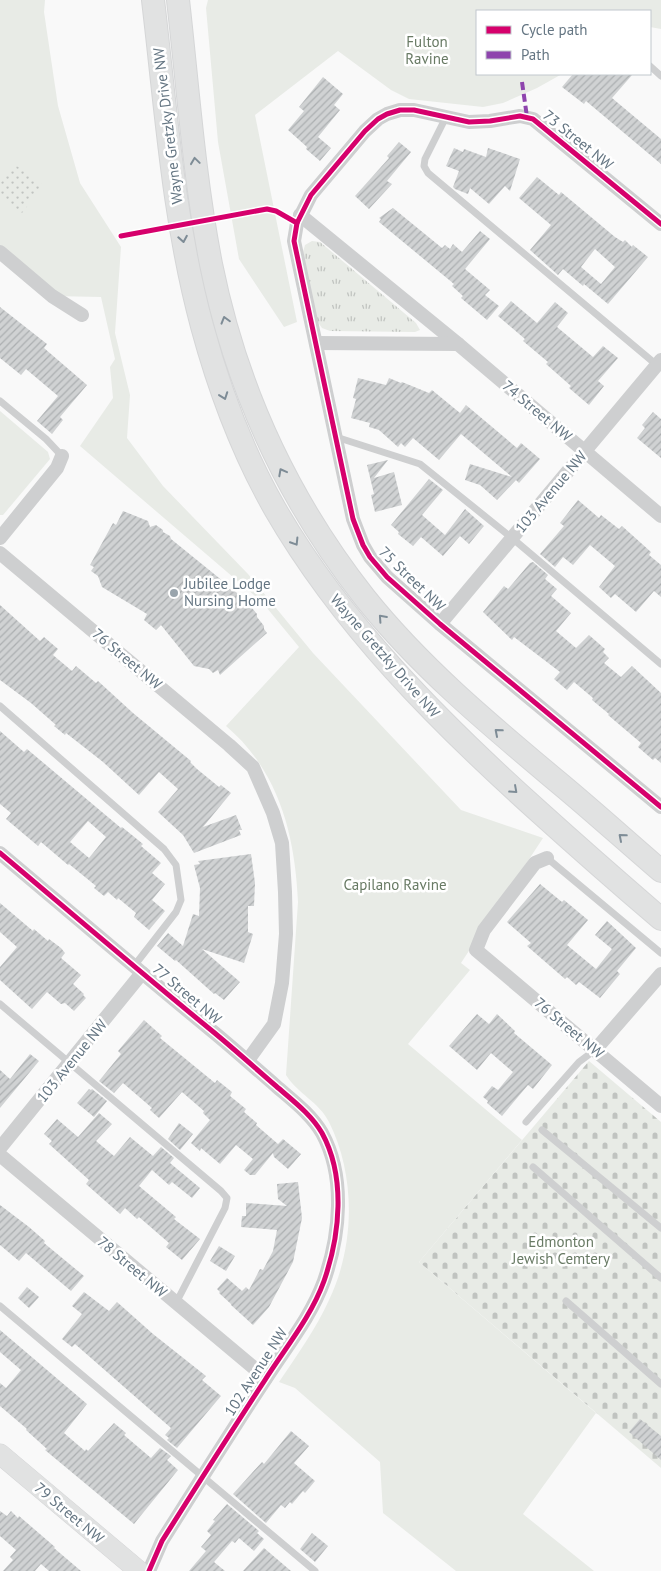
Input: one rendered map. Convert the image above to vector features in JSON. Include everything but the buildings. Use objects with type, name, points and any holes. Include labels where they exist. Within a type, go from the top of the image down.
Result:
[{"type":"main road","name":"Wayne Gretzky Drive NW","points":[[154,0],[176,203],[194,298],[212,361],[233,422],[274,507],[308,562],[342,609],[381,656],[442,721],[503,779],[661,918]]},
{"type":"main road","name":"Wayne Gretzky Drive NW","points":[[178,0],[193,146],[211,264],[224,318],[245,385],[266,439],[293,492],[343,569],[403,641],[467,704],[661,871]]},
{"type":"street","name":"73 Street NW","points":[[406,110],[469,122],[520,116],[533,119],[661,224]]},
{"type":"street","name":"75 Street NW","points":[[406,110],[387,114],[370,125],[316,188],[305,204],[295,233],[294,248],[353,519],[363,545],[387,577],[440,624],[661,807]]},
{"type":"street","name":"74 Street NW","points":[[300,215],[458,344],[661,516]]},
{"type":"street","points":[[0,252],[52,296],[82,315]]},
{"type":"street","points":[[316,344],[458,344]]},
{"type":"street","name":"103 Avenue NW","points":[[440,624],[584,451],[660,364]]},
{"type":"street","points":[[0,538],[57,468],[62,456]]},
{"type":"street","name":"76 Street NW","points":[[0,553],[253,767],[273,813],[282,842],[286,934],[282,983],[274,1024],[248,1060]]},
{"type":"street","name":"77 Street NW","points":[[0,853],[248,1060],[314,1121],[328,1145],[335,1171]]},
{"type":"street","name":"76 Street NW","points":[[547,858],[535,863],[484,930],[476,950],[661,1106]]},
{"type":"street","name":"103 Avenue NW","points":[[0,1148],[70,1064],[138,970]]},
{"type":"street","points":[[595,1050],[661,974]]},
{"type":"street","name":"78 Street NW","points":[[0,1155],[266,1378]]},
{"type":"street","name":"102 Avenue NW","points":[[149,1571],[162,1541],[305,1320],[323,1282],[333,1247],[337,1217],[338,1194],[335,1171]]},
{"type":"street","name":"79 Street NW","points":[[0,1454],[139,1571]]},
{"type":"lane","points":[[651,67],[661,76]]},
{"type":"lane","points":[[446,117],[425,159],[424,166],[428,173],[660,364]]},
{"type":"lane","points":[[0,401],[62,456]]},
{"type":"lane","points":[[336,437],[420,464],[512,538],[661,664]]},
{"type":"lane","points":[[0,706],[164,849],[176,865],[181,900],[176,912],[138,970]]},
{"type":"lane","points":[[547,858],[661,953]]},
{"type":"lane","points":[[0,1004],[227,1198],[225,1208],[176,1304]]},
{"type":"lane","points":[[526,1122],[578,1062],[595,1050]]},
{"type":"lane","points":[[542,1130],[661,1228]]},
{"type":"lane","points":[[533,1167],[661,1278]]},
{"type":"lane","points":[[566,1301],[661,1384]]},
{"type":"lane","points":[[0,1306],[315,1571]]},
{"type":"green space","name":"Capilano Ravine","points":[[0,0],[45,0],[44,12],[58,106],[80,183],[121,247],[115,333],[130,395],[127,438],[163,486],[248,574],[313,653],[461,810],[543,838],[461,963],[470,970],[408,1044],[522,1140],[419,1262],[596,1413],[523,1514],[594,1571],[456,1571],[383,1513],[380,1462],[295,1388],[279,1382],[306,1342],[338,1279],[348,1234],[348,1188],[338,1143],[329,1122],[320,1109],[296,1088],[286,1075],[298,902],[293,853],[288,829],[281,806],[259,763],[226,726],[299,647],[262,602],[80,446],[113,398],[110,367],[115,359],[101,297],[52,296],[0,252]]},
{"type":"green space","name":"Fulton Ravine","points":[[208,0],[661,0],[661,29],[651,27],[651,10],[476,10],[476,75],[560,75],[503,103],[483,107],[409,99],[391,90],[338,51],[255,115],[297,322],[284,327],[239,259],[218,142],[206,8]]},
{"type":"green space","points":[[14,164],[43,185],[22,213],[0,197],[0,184]]},
{"type":"green space","points":[[312,241],[320,242],[416,323],[420,330],[415,332],[330,331],[322,328],[317,321],[303,252],[305,245]]},
{"type":"green space","points":[[0,411],[48,452],[50,459],[3,515],[0,515]]},
{"type":"green space","name":"Edmonton Jewish Cemtery","points":[[589,1061],[661,1122],[661,1468],[419,1262]]},
{"type":"marked path","points":[[522,82],[527,117]]},
{"type":"cycle path","points":[[661,224],[533,119],[520,116],[469,122],[414,110],[400,110],[378,119],[365,131],[311,195],[297,223],[294,241],[353,519],[370,557],[387,577],[440,624],[661,807]]},
{"type":"cycle path","points":[[121,236],[267,209],[276,211],[297,223]]},
{"type":"cycle path","points":[[0,853],[301,1108],[322,1133],[330,1150],[335,1168],[338,1206],[337,1226],[334,1245],[319,1294],[298,1332],[162,1541],[149,1571]]},
{"type":"place","name":"Jubilee Lodge Nursing Home","points":[[174,593]]}]
